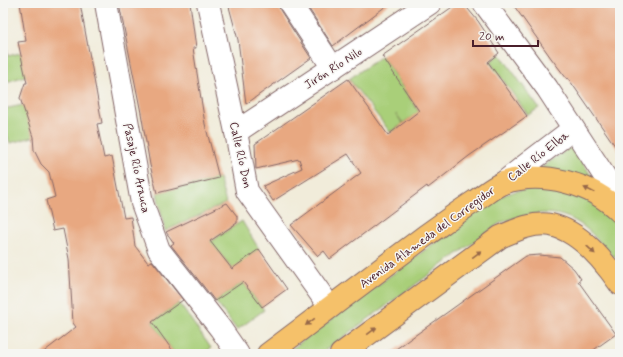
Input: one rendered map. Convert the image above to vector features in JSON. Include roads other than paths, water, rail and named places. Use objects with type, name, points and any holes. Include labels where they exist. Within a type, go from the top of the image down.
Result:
[{"type":"main road","name":"Avenida Alameda del Corregidor","points":[[268,354],[444,222],[490,190],[503,184],[521,180],[545,178],[571,182],[590,190],[612,204],[620,212]]},
{"type":"main road","points":[[340,354],[500,237],[518,229],[533,225],[550,225],[567,231],[584,243],[602,261],[619,282]]},
{"type":"street","name":"Pasaje Río Arauca","points":[[106,3],[142,203],[159,250],[220,328],[238,354]]},
{"type":"street","name":"Calle Río Don","points":[[208,3],[247,190],[330,307]]},
{"type":"street","points":[[290,3],[333,68]]},
{"type":"street","name":"Jirón Río Nilo","points":[[236,132],[430,3]]},
{"type":"street","name":"Calle Río Elba","points":[[484,3],[547,88],[613,189],[620,203]]},
{"type":"street","name":"Calle Río Elba","points":[[503,184],[573,129]]}]
